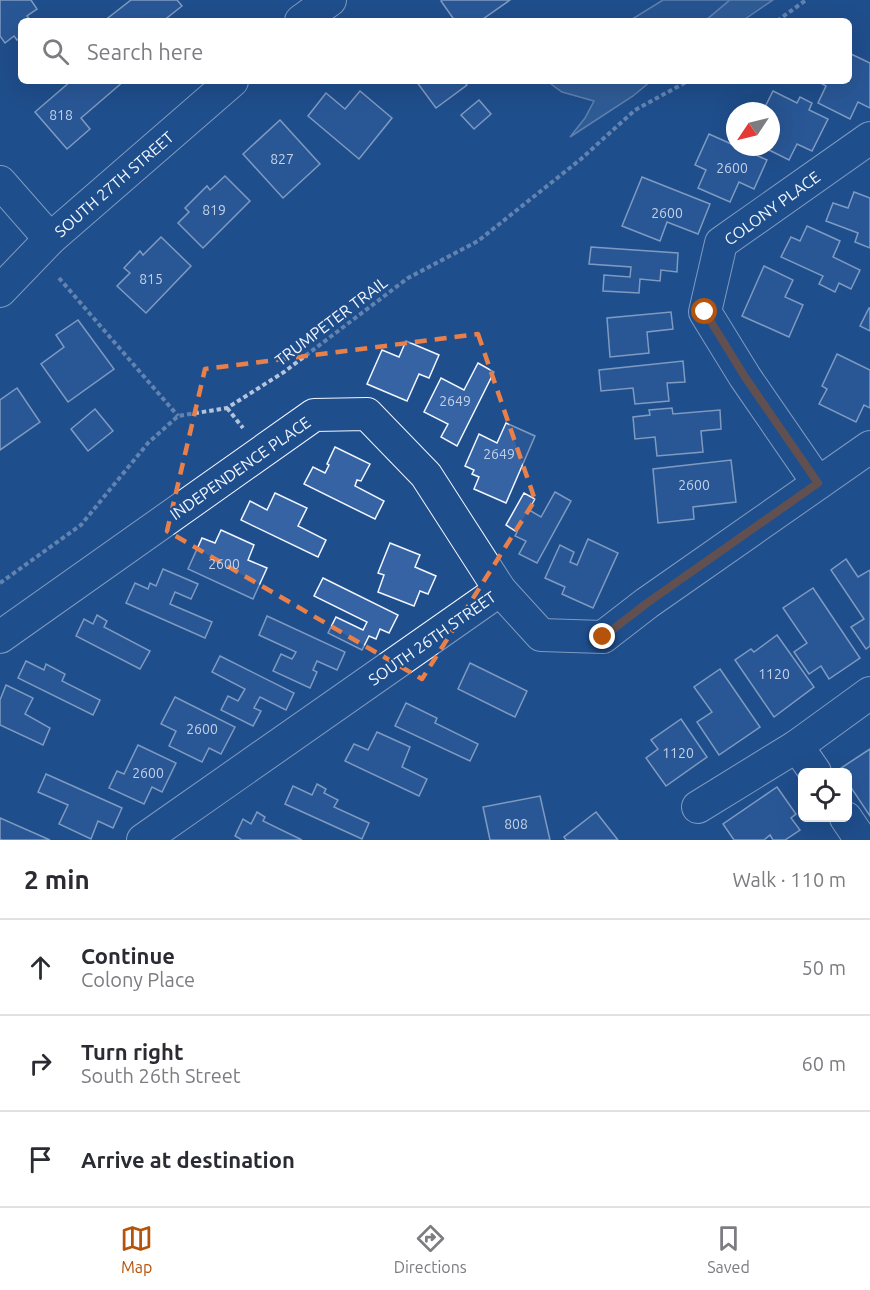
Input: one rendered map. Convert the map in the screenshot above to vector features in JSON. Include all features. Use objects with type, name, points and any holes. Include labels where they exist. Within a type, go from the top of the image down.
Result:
[{"type":"street","points":[[306,18],[330,0]]},
{"type":"street","name":"SOUTH 27TH STREET","points":[[0,291],[50,239],[229,84]]},
{"type":"street","name":"COLONY PLACE","points":[[818,483],[745,377],[705,312],[721,243],[870,138]]},
{"type":"street","points":[[0,182],[50,239]]},
{"type":"street","name":"INDEPENDENCE PLACE","points":[[0,637],[314,416],[367,414],[426,475],[500,590]]},
{"type":"street","name":"SOUTH 26TH STREET","points":[[143,840],[500,590],[541,635],[603,637],[647,603],[870,447]]},
{"type":"street","points":[[698,807],[797,746],[870,693]]},
{"type":"street","points":[[797,746],[812,768]]},
{"type":"street","points":[[849,822],[861,840]]},
{"type":"path","points":[[781,18],[806,0]]},
{"type":"path","name":"TRUMPETER TRAIL","points":[[178,416],[227,408],[284,372],[408,278],[478,241],[581,159],[635,110],[683,84]]},
{"type":"path","points":[[0,583],[81,525],[148,443],[178,416],[59,278]]},
{"type":"highlighted area","points":[[478,334],[535,500],[422,679],[167,531],[205,369]]},
{"type":"shaded area","points":[[663,0],[730,0],[709,18],[634,18]]},
{"type":"shaded area","points":[[730,0],[773,0],[746,18],[709,18]]},
{"type":"shaded area","points":[[551,84],[647,84],[570,137],[585,118],[594,101],[562,92]]},
{"type":"building","points":[[0,0],[31,0],[37,9],[27,16],[29,18],[18,18],[18,40],[14,36],[5,43],[0,36]]},
{"type":"building","points":[[131,0],[177,0],[182,6],[167,18],[108,18]]},
{"type":"building","points":[[510,0],[484,18],[453,18],[441,1]]},
{"type":"building","points":[[852,54],[870,63],[870,108],[858,102],[850,119],[818,103],[826,86],[822,84],[852,84]]},
{"type":"building","points":[[68,84],[121,84],[81,118],[90,129],[67,149],[35,112]]},
{"type":"building","points":[[418,84],[466,84],[467,85],[436,108]]},
{"type":"building","points":[[360,91],[392,118],[359,159],[308,116],[326,93],[345,109]]},
{"type":"building","points":[[773,91],[797,103],[800,97],[812,103],[809,110],[828,119],[812,151],[797,144],[789,160],[780,156],[780,102],[768,102]]},
{"type":"building","points":[[479,100],[491,114],[474,129],[461,115]]},
{"type":"building","points":[[280,120],[320,164],[283,198],[243,154]]},
{"type":"building","points":[[709,134],[726,142],[726,156],[758,156],[767,160],[754,189],[739,182],[730,202],[698,188],[706,170],[695,165]]},
{"type":"building","points":[[225,176],[250,201],[203,248],[178,223],[189,212],[185,208],[207,186],[210,190]]},
{"type":"building","points":[[642,177],[710,204],[698,234],[667,222],[660,241],[622,226]]},
{"type":"building","points":[[854,192],[870,198],[870,248],[855,242],[858,233],[826,221],[833,203],[848,208]]},
{"type":"building","points":[[807,226],[840,241],[833,257],[860,270],[851,289],[839,283],[835,292],[819,284],[823,276],[781,257],[791,237],[800,241]]},
{"type":"building","points":[[161,237],[191,266],[146,313],[117,286],[130,273],[124,268],[140,251],[143,255]]},
{"type":"building","points":[[591,247],[678,253],[677,272],[661,270],[660,281],[640,279],[639,293],[603,291],[604,275],[630,277],[631,267],[589,264]]},
{"type":"building","points":[[764,266],[793,280],[785,297],[803,305],[789,337],[742,316]]},
{"type":"building","points":[[870,308],[870,331],[860,326]]},
{"type":"building","points":[[671,312],[673,329],[647,332],[649,353],[610,357],[607,318]]},
{"type":"building","points":[[78,320],[114,369],[68,402],[41,364],[64,347],[56,335]]},
{"type":"building","points":[[406,341],[439,355],[429,378],[419,374],[407,401],[367,384],[382,350],[399,357]]},
{"type":"building","points":[[837,354],[870,370],[870,408],[864,405],[856,422],[819,404],[827,389],[822,386]]},
{"type":"building","points":[[683,361],[685,382],[667,383],[669,401],[635,404],[633,388],[601,391],[599,370]]},
{"type":"building","points":[[478,363],[494,372],[457,446],[441,437],[448,424],[424,412],[441,378],[464,390]]},
{"type":"building","points":[[17,388],[40,422],[0,450],[0,400]]},
{"type":"building","points":[[672,408],[673,414],[720,410],[721,429],[701,431],[703,452],[657,456],[655,437],[635,439],[633,417],[650,415],[649,410]]},
{"type":"building","points":[[95,409],[113,431],[88,451],[71,429]]},
{"type":"building","points":[[506,423],[535,436],[506,503],[474,489],[479,477],[472,474],[474,470],[465,466],[479,434],[497,443]]},
{"type":"building","points":[[335,447],[370,464],[361,481],[357,480],[355,486],[384,501],[375,519],[304,484],[313,467],[325,473]]},
{"type":"building","points":[[731,460],[736,502],[693,507],[694,519],[658,523],[653,469]]},
{"type":"building","points":[[555,492],[571,501],[537,563],[519,554],[526,541],[515,536],[517,532],[506,525],[524,493],[535,499],[529,510],[541,517]]},
{"type":"building","points":[[275,493],[307,508],[298,526],[326,540],[318,557],[241,520],[250,501],[267,510]]},
{"type":"building","points":[[221,530],[254,545],[248,560],[267,568],[253,599],[188,569],[202,538],[215,543]]},
{"type":"building","points":[[588,539],[618,553],[593,608],[562,594],[565,587],[545,578],[560,545],[574,552],[570,562],[577,565]]},
{"type":"building","points":[[390,543],[420,555],[415,567],[436,576],[428,594],[420,591],[414,606],[378,592],[384,575],[378,573]]},
{"type":"building","points":[[846,559],[858,577],[870,570],[870,646],[866,649],[851,627],[864,619],[831,570]]},
{"type":"building","points":[[163,569],[198,584],[191,599],[175,592],[170,604],[212,622],[205,638],[126,603],[135,583],[148,589],[150,583],[156,586]]},
{"type":"building","points":[[323,578],[398,615],[389,633],[380,629],[376,639],[369,636],[362,650],[328,633],[336,617],[363,630],[367,622],[314,596]]},
{"type":"building","points":[[813,588],[860,658],[829,679],[821,666],[809,674],[794,652],[807,643],[783,608]]},
{"type":"building","points":[[97,615],[107,621],[104,627],[150,651],[140,669],[76,636],[84,619],[93,624]]},
{"type":"building","points":[[267,616],[345,652],[337,670],[317,661],[313,670],[317,672],[310,688],[273,671],[281,654],[292,659],[296,652],[259,635]]},
{"type":"building","points":[[777,635],[814,687],[774,717],[735,660],[751,649],[754,652]]},
{"type":"building","points":[[220,656],[294,693],[286,710],[260,697],[254,708],[261,711],[253,726],[221,710],[228,696],[238,701],[245,689],[212,672]]},
{"type":"building","points":[[26,661],[44,670],[46,664],[65,674],[62,681],[100,700],[93,715],[18,678]]},
{"type":"building","points":[[470,663],[527,691],[515,717],[458,689]]},
{"type":"building","points":[[720,669],[760,727],[719,755],[697,722],[712,712],[694,687]]},
{"type":"building","points":[[6,685],[33,698],[25,714],[50,728],[43,745],[0,725],[0,700]]},
{"type":"building","points":[[175,697],[235,727],[221,754],[209,748],[202,762],[169,746],[176,731],[161,724]]},
{"type":"building","points":[[406,703],[437,718],[435,723],[478,744],[470,761],[395,726]]},
{"type":"building","points":[[681,719],[707,757],[666,786],[646,758],[658,749],[651,740]]},
{"type":"building","points":[[377,732],[410,747],[402,767],[427,779],[419,796],[345,761],[354,744],[368,750]]},
{"type":"building","points":[[138,745],[176,763],[162,792],[152,787],[144,804],[109,788],[117,771],[124,774]]},
{"type":"building","points":[[870,749],[870,816],[852,789],[852,768],[841,768]]},
{"type":"building","points":[[46,774],[122,808],[113,828],[98,821],[91,839],[59,824],[68,805],[38,792]]},
{"type":"building","points":[[317,784],[326,789],[324,793],[338,800],[334,807],[369,823],[362,839],[285,804],[293,786],[312,795]]},
{"type":"building","points":[[777,787],[796,814],[791,818],[800,830],[785,840],[773,840],[770,835],[764,840],[734,840],[723,824]]},
{"type":"building","points":[[540,796],[550,840],[490,840],[483,807]]},
{"type":"building","points":[[257,812],[265,817],[263,821],[302,840],[242,840],[235,836],[243,819],[251,824]]},
{"type":"building","points":[[596,812],[618,840],[566,840],[564,837]]},
{"type":"building","points":[[0,818],[50,840],[2,840],[0,839]]},
{"type":"route","points":[[603,637],[647,603],[818,483],[745,377],[705,312]]}]
